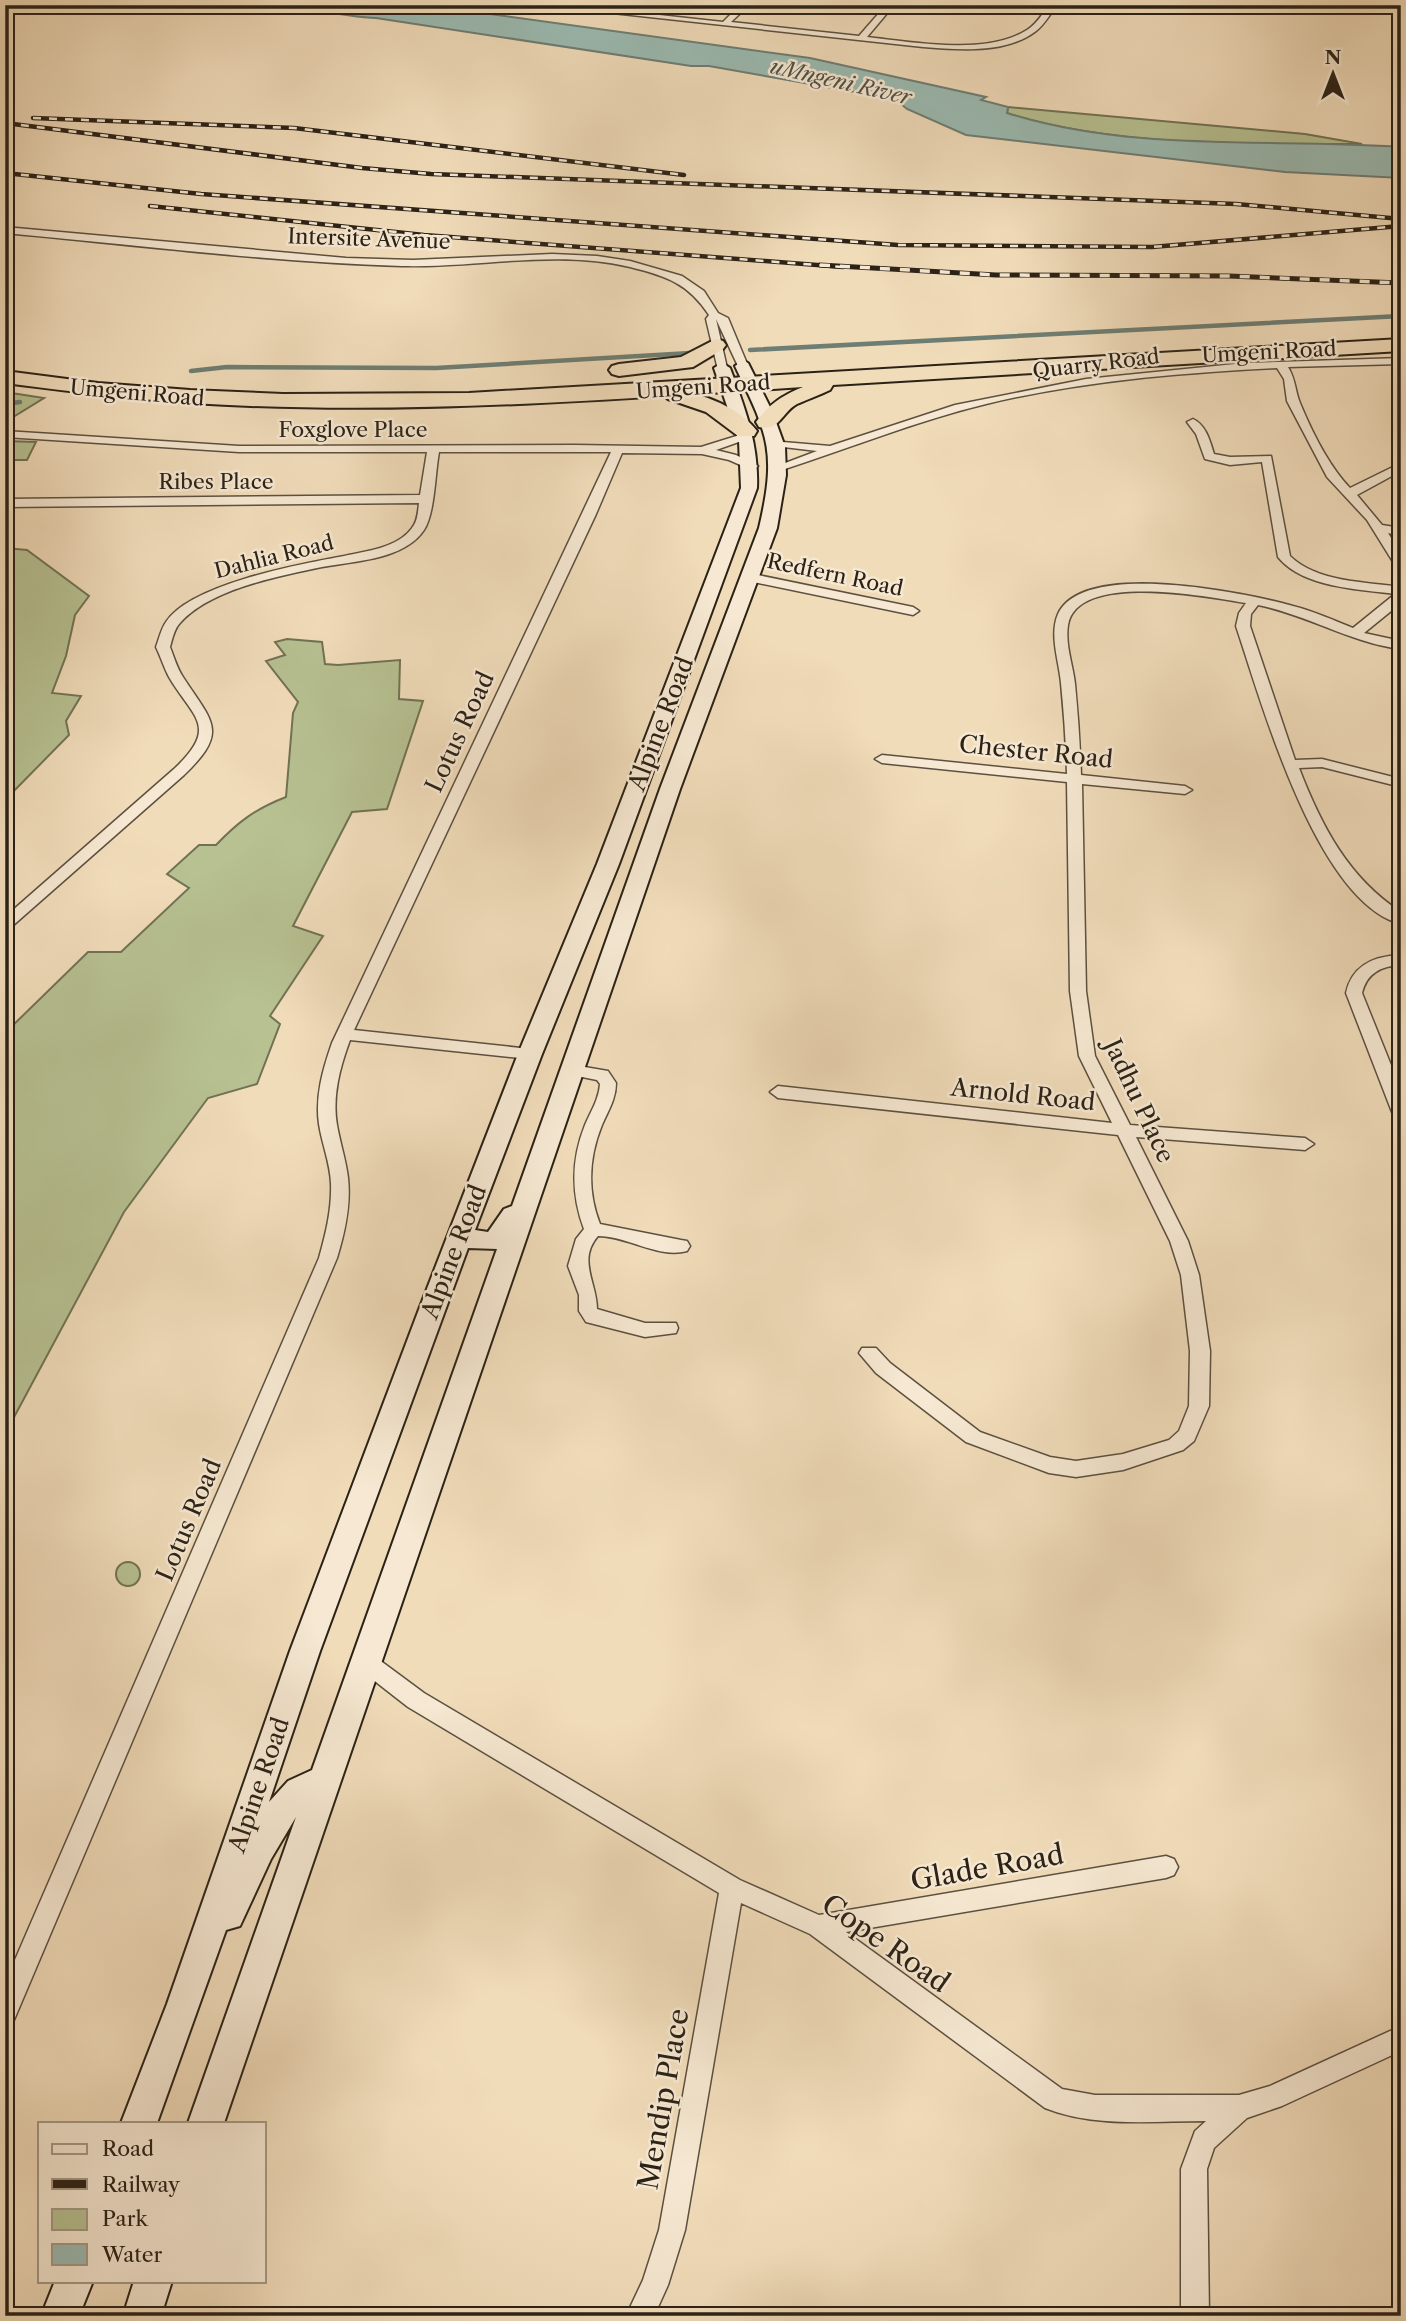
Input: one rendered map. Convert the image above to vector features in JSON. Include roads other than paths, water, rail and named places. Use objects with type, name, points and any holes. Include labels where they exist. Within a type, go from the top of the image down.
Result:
[{"type":"highway","name":"Umgeni Road","points":[[5,377],[122,393],[256,401],[416,402],[631,391],[736,376],[1228,338],[1401,332]]},
{"type":"highway","points":[[457,385],[686,363],[716,345]]},
{"type":"highway","name":"Umgeni Road","points":[[5,361],[110,376],[216,384],[344,388],[736,376],[863,376],[1401,345]]},
{"type":"highway","points":[[631,391],[674,395],[708,404],[721,410],[762,440],[796,395],[863,376]]},
{"type":"main road","points":[[1378,5],[1401,8]]},
{"type":"main road","name":"Alpine Road","points":[[206,2122],[670,789],[768,527],[762,440],[736,376]]},
{"type":"main road","name":"Alpine Road","points":[[139,2122],[184,2004],[305,1651],[459,1238],[626,815],[739,519],[749,488],[752,466],[762,440]]},
{"type":"main road","points":[[626,815],[650,789],[670,789]]},
{"type":"main road","points":[[459,1238],[483,1242],[493,1241],[501,1235],[533,1181]]},
{"type":"main road","points":[[184,2004],[281,1811],[300,1790],[311,1784],[324,1782]]},
{"type":"main road","points":[[60,2316],[74,2282]]},
{"type":"main road","points":[[142,2316],[153,2282]]},
{"type":"street","points":[[543,5],[596,8],[944,46],[995,43],[1032,31],[1053,5]]},
{"type":"street","points":[[725,24],[745,5]]},
{"type":"street","points":[[861,38],[890,5]]},
{"type":"street","name":"Intersite Avenue","points":[[5,230],[338,261],[413,263],[552,257],[611,261],[661,272],[700,293],[714,315],[723,318],[736,376]]},
{"type":"street","points":[[714,315],[711,319],[716,345],[736,376]]},
{"type":"street","name":"Quarry Road","points":[[762,440],[821,449],[846,444],[947,412],[1042,389],[1109,380],[1282,365],[1401,361]]},
{"type":"street","points":[[1282,365],[1290,379],[1293,401],[1326,467],[1335,482],[1379,528],[1401,565]]},
{"type":"street","points":[[1193,422],[1202,434],[1208,455],[1213,459],[1267,458],[1284,557],[1290,565],[1317,575],[1401,594]]},
{"type":"street","name":"Foxglove Place","points":[[5,434],[217,449],[702,451],[732,457],[752,466]]},
{"type":"street","name":"Quarry Road","points":[[762,440],[846,444]]},
{"type":"street","name":"Foxglove Place","points":[[702,451],[762,440]]},
{"type":"street","name":"Lotus Road","points":[[5,2012],[328,1258],[338,1227],[341,1204],[338,1166],[328,1125],[327,1097],[329,1074],[344,1034],[590,514],[618,449]]},
{"type":"street","name":"Dahlia Road","points":[[5,925],[169,779],[204,742],[206,730],[202,712],[164,659],[163,639],[175,619],[196,602],[223,589],[378,553],[403,543],[420,527],[433,450]]},
{"type":"street","points":[[1349,494],[1401,466]]},
{"type":"street","name":"Ribes Place","points":[[5,503],[426,499]]},
{"type":"street","points":[[1379,528],[1401,532]]},
{"type":"street","name":"Redfern Road","points":[[748,577],[913,611]]},
{"type":"street","name":"Jadhu Place","points":[[869,1353],[883,1368],[973,1437],[1049,1465],[1076,1469],[1123,1462],[1176,1446],[1187,1436],[1199,1406],[1200,1351],[1190,1275],[1179,1241],[1087,1056],[1082,1031],[1078,991],[1073,780],[1068,684],[1061,626],[1070,607],[1091,593],[1121,588],[1255,601],[1311,616],[1354,634],[1401,645]]},
{"type":"street","points":[[1354,634],[1401,594]]},
{"type":"street","points":[[1255,601],[1245,612],[1243,626],[1291,764],[1322,834],[1350,880],[1379,908],[1401,919]]},
{"type":"street","name":"Chester Road","points":[[882,759],[1185,790]]},
{"type":"street","points":[[1291,764],[1322,763],[1401,783]]},
{"type":"street","points":[[1401,960],[1369,967],[1357,980],[1354,993],[1401,1112]]},
{"type":"street","points":[[344,1034],[530,1055]]},
{"type":"street","points":[[573,1070],[602,1074],[608,1083],[608,1091],[589,1136],[581,1176],[586,1213],[593,1230]]},
{"type":"street","name":"Arnold Road","points":[[778,1093],[1124,1130],[1305,1144]]},
{"type":"street","points":[[669,1328],[645,1330],[600,1319],[588,1311],[588,1295],[577,1266],[585,1239],[593,1230],[613,1229],[661,1244],[681,1247]]},
{"type":"street","name":"Cope Road","points":[[366,1662],[416,1700],[732,1888],[818,1926],[1054,2099],[1071,2105],[1095,2108],[1240,2108],[1273,2097],[1401,2038]]},
{"type":"street","name":"Glade Road","points":[[818,1926],[1166,1867]]},
{"type":"street","name":"Mendip Place","points":[[639,2316],[655,2286],[671,2230],[732,1888]]},
{"type":"street","points":[[1195,2316],[1194,2169],[1204,2140],[1240,2108]]},
{"type":"water","name":"uMngeni River","points":[[148,5],[425,5],[810,58],[986,97],[981,100],[1008,107],[1007,113],[1055,126],[1104,134],[1202,142],[1401,147],[1401,178],[1285,172],[966,135],[907,109],[895,99],[709,66],[691,66],[376,18],[322,13],[202,11]]},
{"type":"waterway","points":[[750,350],[1401,316]]},
{"type":"waterway","points":[[191,371],[227,367],[436,368],[690,353]]},
{"type":"waterway","points":[[5,404],[20,402]]},
{"type":"railway","points":[[33,118],[294,128],[684,175]]},
{"type":"railway","points":[[5,123],[362,168],[431,174],[1236,204],[1401,219]]},
{"type":"railway","points":[[5,173],[201,194],[898,245],[1152,247],[1401,226]]},
{"type":"railway","points":[[150,206],[424,235],[843,267]]},
{"type":"railway","points":[[820,265],[996,275],[1229,276],[1401,283]]}]
